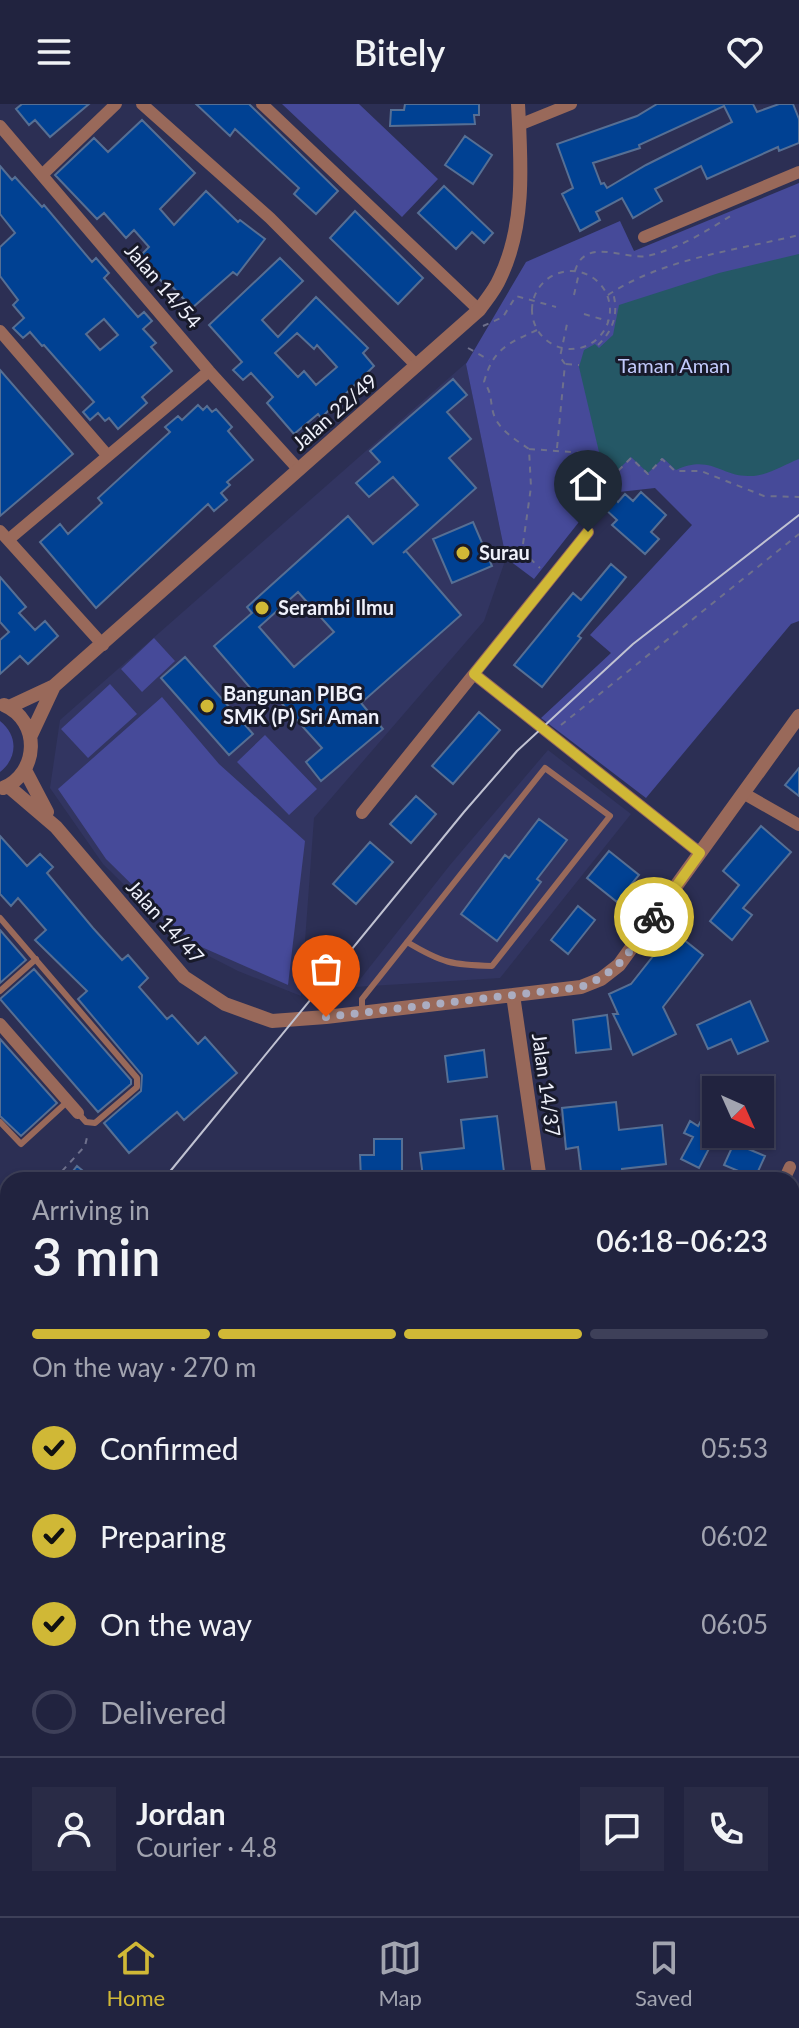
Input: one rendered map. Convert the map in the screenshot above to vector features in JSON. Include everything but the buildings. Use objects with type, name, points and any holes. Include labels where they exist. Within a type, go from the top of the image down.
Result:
[{"type":"street","points":[[42,175],[116,104]]},
{"type":"street","points":[[142,104],[270,218],[417,366]]},
{"type":"street","points":[[262,104],[461,293],[476,315]]},
{"type":"street","name":"Jalan 22/49","points":[[5,705],[54,686],[476,315],[499,280],[512,247],[519,212],[518,104]]},
{"type":"street","points":[[519,125],[571,104]]},
{"type":"street","name":"Jalan 14/54","points":[[0,126],[209,371],[299,470]]},
{"type":"street","points":[[644,237],[799,172]]},
{"type":"street","points":[[0,331],[107,455]]},
{"type":"street","points":[[103,645],[4,536],[209,371]]},
{"type":"street","points":[[362,813],[588,532]]},
{"type":"street","points":[[474,674],[700,853]]},
{"type":"street","name":"Jalan 22/49","points":[[25,770],[32,753],[31,735],[54,686]]},
{"type":"street","points":[[5,705],[23,719],[31,735]]},
{"type":"street","name":"Jalan 14/47","points":[[25,770],[56,827],[184,977],[225,1004],[272,1021],[581,987],[610,973],[619,965],[799,716]]},
{"type":"street","points":[[4,788],[25,770]]},
{"type":"street","name":"Jalan 14/47","points":[[4,788],[56,827]]},
{"type":"street","points":[[743,793],[799,825]]},
{"type":"street","name":"Jalan 14/37","points":[[513,995],[539,1172]]},
{"type":"street","points":[[0,1024],[78,1113]]},
{"type":"street","points":[[788,1172],[790,1167]]},
{"type":"lane","points":[[362,1013],[362,999],[407,942],[545,768],[610,816],[492,966],[456,965],[436,959],[407,942]]},
{"type":"lane","points":[[0,918],[137,1078],[137,1087],[91,1124],[78,1113]]},
{"type":"lane","points":[[0,991],[36,959]]},
{"type":"lane","points":[[0,1122],[21,1144],[68,1101]]},
{"type":"path","points":[[608,295],[632,280],[677,262],[799,235]]},
{"type":"path","points":[[574,295],[580,272]]},
{"type":"path","points":[[580,272],[597,280],[608,295],[609,321],[595,341],[584,347],[561,348],[547,341],[537,330],[533,301],[537,290],[553,275],[580,272]]},
{"type":"path","points":[[598,345],[614,323],[616,305],[612,292]]},
{"type":"path","points":[[476,315],[480,328],[503,317],[516,296],[556,307]]},
{"type":"path","points":[[584,314],[609,321]]},
{"type":"path","points":[[557,450],[565,364],[560,357],[567,324]]},
{"type":"path","points":[[537,330],[510,343],[490,361],[484,382],[491,392],[494,415],[504,430],[529,449],[599,454],[618,471],[631,458],[648,474],[662,459],[675,471],[701,471],[764,496],[799,497]]},
{"type":"path","points":[[468,348],[490,361]]},
{"type":"path","points":[[565,364],[579,365]]},
{"type":"path","points":[[529,449],[531,487],[522,551],[551,578]]},
{"type":"path","points":[[551,733],[799,534]]},
{"type":"path","points":[[61,1172],[85,1146],[91,1124]]},
{"type":"shaded area","points":[[799,254],[799,459],[757,476],[740,475],[698,464],[676,470],[663,458],[648,473],[631,457],[618,470],[599,452],[579,367],[584,350],[595,344],[599,348],[613,335],[619,305],[719,273]]},
{"type":"shaded area","points":[[466,363],[506,558],[484,621],[314,818],[301,996],[238,971],[195,949],[170,930],[103,864],[50,788],[60,720]]},
{"type":"shaded area","points":[[548,750],[631,814],[500,978],[354,987],[450,865]]},
{"type":"green space","points":[[282,104],[359,104],[438,179],[402,217]]},
{"type":"green space","name":"Taman Aman","points":[[799,183],[799,621],[791,624],[646,798],[541,718],[611,653],[590,635],[692,525],[655,488],[601,494],[534,579],[506,558],[466,364],[526,262],[620,221],[634,251]]},
{"type":"green space","points":[[154,638],[175,661],[142,692],[121,669]]},
{"type":"green space","points":[[110,684],[137,714],[88,758],[61,729]]},
{"type":"green space","points":[[162,697],[219,764],[305,841],[288,985],[197,945],[173,925],[106,859],[58,789]]},
{"type":"green space","points":[[0,721],[10,733],[14,746],[10,760],[0,772]]},
{"type":"green space","points":[[265,735],[317,789],[289,815],[237,762]]},
{"type":"tram line","points":[[170,1172],[517,751],[633,644],[799,515]]},
{"type":"way so far","points":[[326,1017],[581,987],[601,979],[619,965],[654,917]]},
{"type":"place","name":"Surau","points":[[463,553]]},
{"type":"place","name":"Serambi Ilmu","points":[[262,608]]},
{"type":"place","name":"Bangunan PIBG SMK (P) Sri Aman","points":[[207,706]]},
{"type":"route","points":[[588,532],[474,674],[700,853],[654,917]]}]
